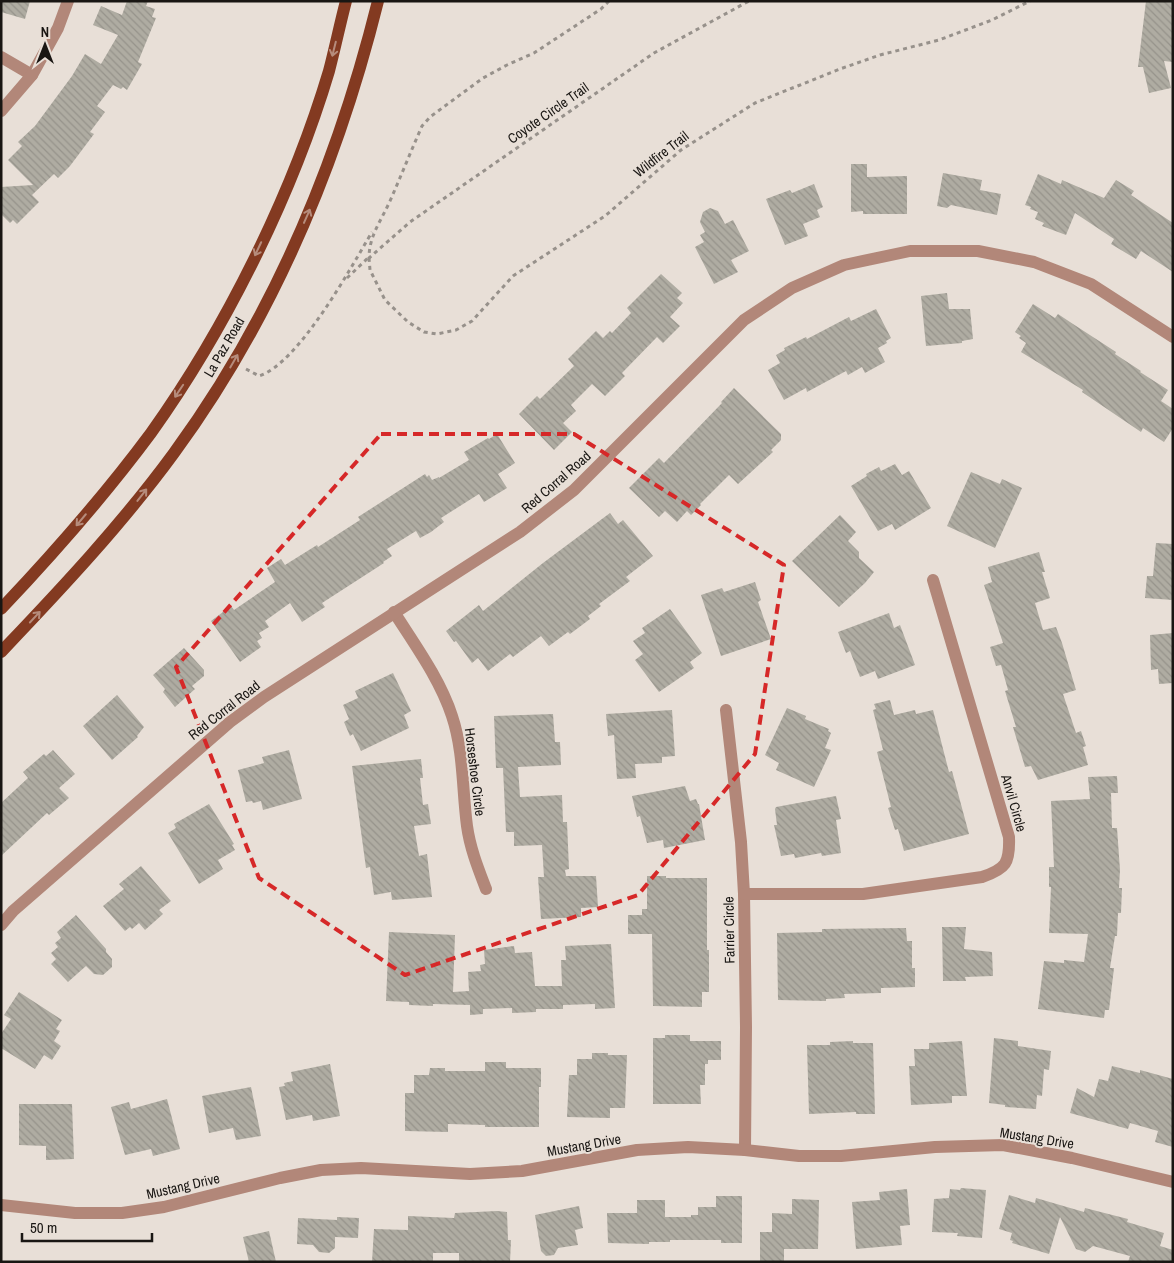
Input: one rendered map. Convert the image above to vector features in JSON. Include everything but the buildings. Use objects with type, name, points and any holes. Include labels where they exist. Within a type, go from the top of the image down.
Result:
[{"type":"main road","name":"La Paz Road","points":[[1,609],[55,552],[151,433],[219,325],[249,269],[306,138],[329,71],[346,1]]},
{"type":"main road","name":"La Paz Road","points":[[1,652],[80,568],[132,507],[175,452],[214,395],[284,269],[314,202],[364,58],[378,1]]},
{"type":"street","points":[[1,111],[32,75],[58,28],[68,1]]},
{"type":"street","points":[[1,57],[32,75]]},
{"type":"street","name":"Red Corral Road","points":[[1,925],[13,911],[230,722],[264,697],[520,532],[574,490],[744,320],[792,288],[844,265],[910,251],[978,251],[1034,262],[1091,284],[1173,337]]},
{"type":"street","name":"Anvil Circle","points":[[744,894],[863,894],[982,877],[998,872],[1006,862],[1010,851],[1010,838],[932,580]]},
{"type":"street","name":"Horseshoe Circle","points":[[394,612],[439,684],[452,715],[460,745],[467,826],[472,849],[486,889]]},
{"type":"street","name":"Farrier Circle","points":[[726,710],[741,842],[744,894],[746,1027],[744,1150]]},
{"type":"street","name":"Mustang Drive","points":[[1,1205],[75,1212],[122,1213],[164,1207],[280,1178],[321,1170],[361,1168],[479,1174],[522,1171],[638,1150],[688,1146],[798,1156],[841,1156],[936,1147],[1003,1145],[1072,1158],[1173,1182]]},
{"type":"path","name":"Coyote Circle Trail","points":[[233,362],[259,376],[269,373],[312,328],[343,281],[389,203],[422,126],[430,116],[483,78],[534,53],[601,9],[609,1]]},
{"type":"path","name":"Coyote Circle Trail","points":[[343,281],[410,222],[654,53],[749,1]]},
{"type":"path","name":"Wildfire Trail","points":[[369,258],[370,270],[385,300],[408,322],[424,332],[437,334],[456,330],[472,321],[513,276],[605,216],[681,150],[755,103],[880,55],[939,40],[992,20],[1030,1]]},
{"type":"path","name":"Coyote Circle Trail","points":[[369,258],[369,246],[375,227]]},
{"type":"highlighted area","points":[[381,434],[574,434],[784,565],[755,754],[638,895],[405,975],[259,878],[176,667]]}]
